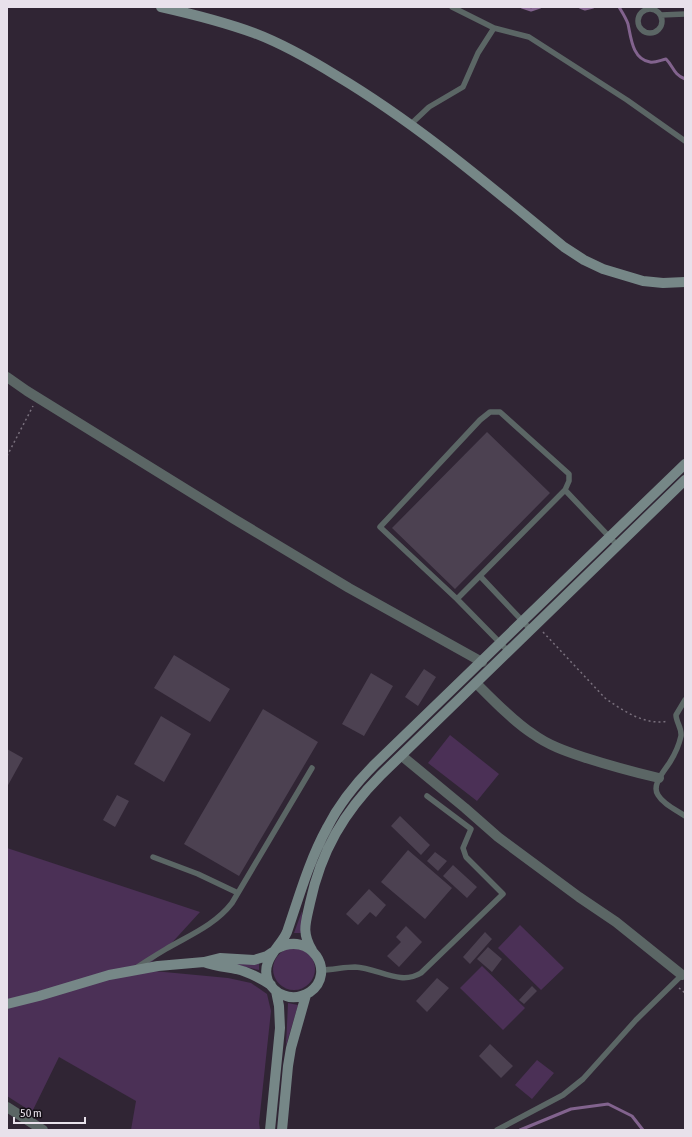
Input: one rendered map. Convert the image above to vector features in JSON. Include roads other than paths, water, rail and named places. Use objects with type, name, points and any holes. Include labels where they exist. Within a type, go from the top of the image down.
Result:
[{"type":"street","points":[[161,7],[254,33],[320,65],[364,92],[452,154],[564,247],[584,260],[603,269],[643,281],[663,283],[685,282]]},
{"type":"street","points":[[7,376],[27,391]]},
{"type":"street","points":[[7,383],[38,397],[234,519],[349,588],[482,662]]},
{"type":"street","points":[[270,1130],[280,1028],[279,1006],[266,972],[266,965],[287,932],[319,843],[327,827],[345,799],[375,764],[685,464]]},
{"type":"street","points":[[204,962],[216,966],[244,971],[262,980],[283,995],[298,997],[306,995],[312,990],[320,978],[321,970],[320,963],[306,937],[305,924],[315,880],[327,850],[342,822],[370,786],[685,480]]},
{"type":"street","points":[[476,684],[522,725],[546,742],[566,751],[630,772],[659,778]]},
{"type":"street","points":[[402,756],[498,837],[573,893],[616,922],[683,974]]},
{"type":"street","points":[[7,1004],[109,975],[158,966],[204,962],[220,958],[254,960],[267,956],[290,943],[298,943],[312,950]]},
{"type":"street","points":[[282,1130],[290,1054],[295,1029],[306,995]]},
{"type":"street","points":[[7,1107],[43,1130]]},
{"type":"lane","points":[[452,7],[494,28],[529,37],[627,100],[685,141]]},
{"type":"lane","points":[[660,15],[662,23],[654,32],[645,32],[639,26],[638,18],[642,11],[650,9],[658,12],[660,15],[685,14]]},
{"type":"lane","points":[[411,124],[429,106],[463,87],[478,53],[494,28]]},
{"type":"lane","points":[[457,599],[565,490],[569,482],[569,474],[500,412],[490,412],[480,420],[380,526],[457,599],[509,652]]},
{"type":"lane","points":[[565,490],[618,546]]},
{"type":"lane","points":[[480,576],[523,622],[534,627]]},
{"type":"lane","points":[[685,700],[677,711],[676,719],[681,734],[680,740],[670,762],[659,778],[656,789],[658,796],[669,806],[685,816]]},
{"type":"lane","points":[[131,971],[204,928],[224,913],[238,893],[312,768]]},
{"type":"lane","points":[[321,970],[355,967],[396,978],[416,976],[421,973],[503,894],[466,858],[463,848],[471,829],[427,796]]},
{"type":"lane","points":[[153,857],[198,874],[238,893]]},
{"type":"lane","points":[[497,1130],[563,1095],[583,1079],[636,1020],[683,974]]},
{"type":"waterway","points":[[522,7],[531,10],[540,7]]},
{"type":"waterway","points":[[580,7],[585,9],[593,7]]},
{"type":"waterway","points":[[619,7],[628,24],[633,47],[639,57],[650,62],[666,59],[676,73],[685,79]]},
{"type":"waterway","points":[[520,1130],[571,1109],[608,1104],[632,1116],[643,1130]]}]
